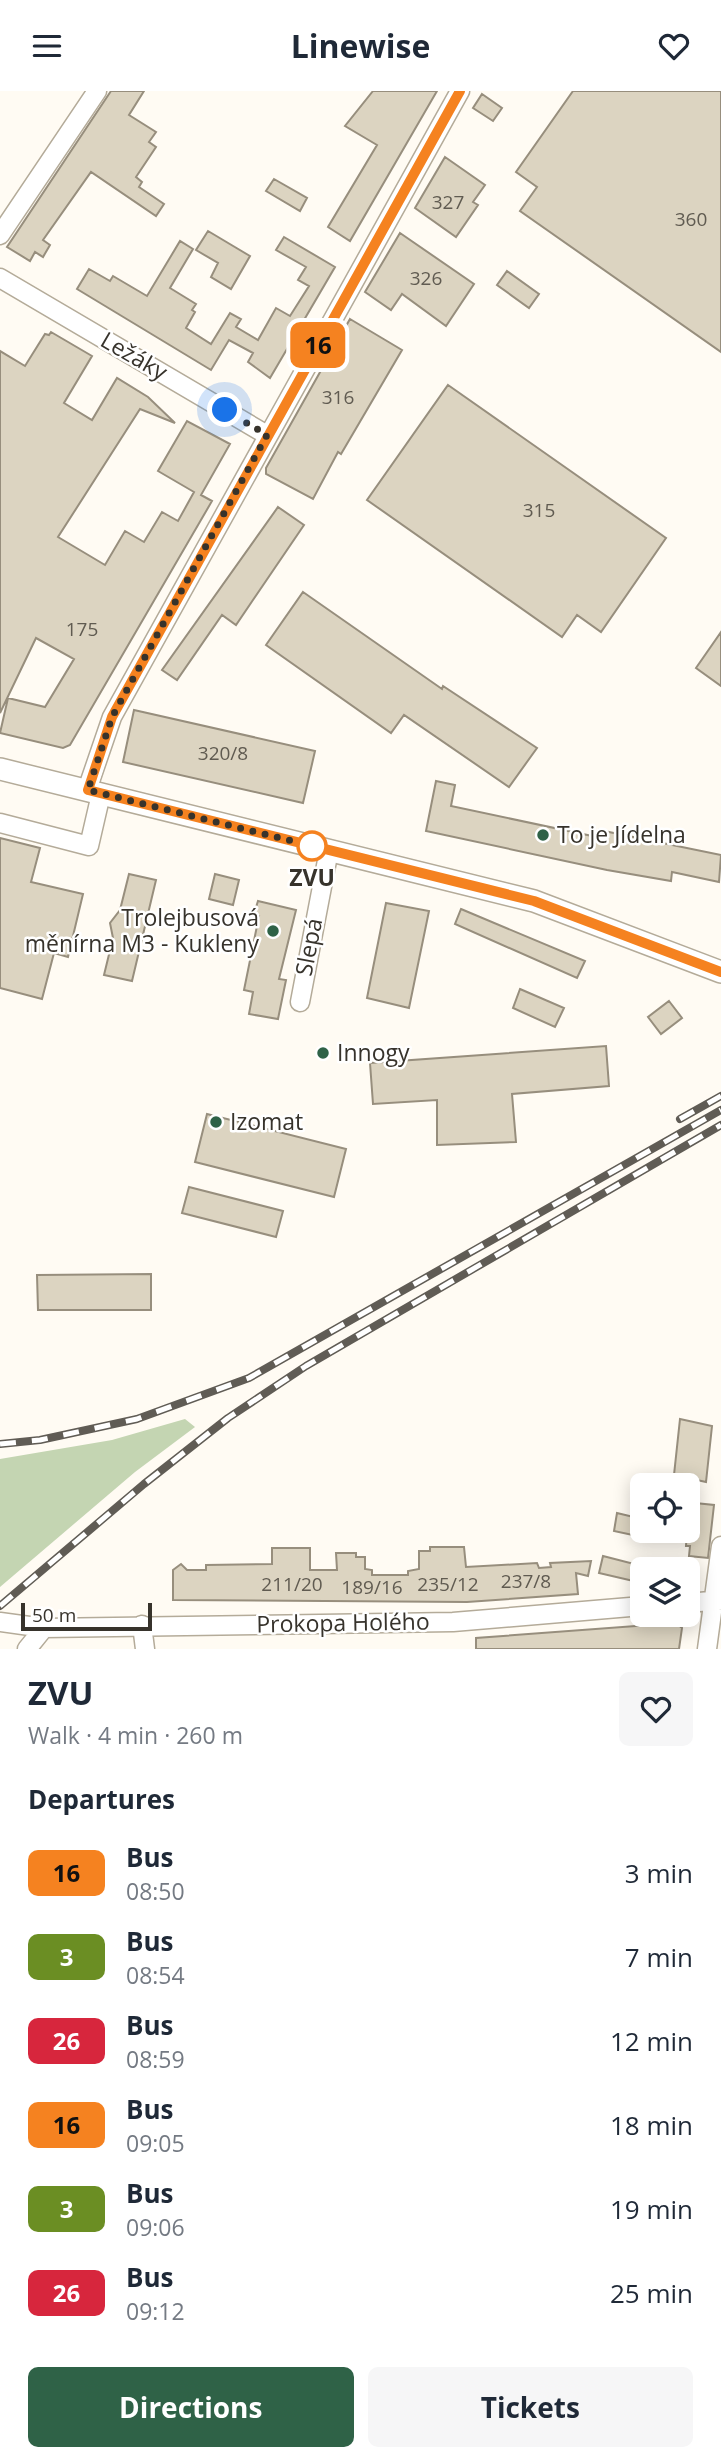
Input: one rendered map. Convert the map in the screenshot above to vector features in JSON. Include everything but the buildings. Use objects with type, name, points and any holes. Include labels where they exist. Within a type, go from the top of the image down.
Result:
[{"type":"street","points":[[0,235],[97,91]]},
{"type":"street","points":[[0,823],[89,846],[94,792],[112,717],[460,91]]},
{"type":"street","name":"Ležáky","points":[[0,278],[267,435]]},
{"type":"street","points":[[0,769],[534,901],[721,972]]},
{"type":"street","name":"Slepá","points":[[300,1002],[330,850]]},
{"type":"street","points":[[707,1649],[718,1600],[721,1546]]},
{"type":"street","points":[[700,1602],[718,1600]]},
{"type":"street","name":"Prokopa Holého","points":[[0,1622],[44,1628],[453,1622],[630,1608]]},
{"type":"street","points":[[142,1625],[145,1649]]},
{"type":"street","points":[[27,1649],[44,1628]]},
{"type":"green space","points":[[185,1419],[195,1427],[135,1472],[0,1587],[0,1459],[112,1440]]},
{"type":"railway","points":[[680,1119],[721,1096]]},
{"type":"railway","points":[[0,1444],[40,1440],[137,1419],[249,1378],[721,1110]]},
{"type":"railway","points":[[0,1606],[144,1484],[228,1418],[306,1366],[721,1125]]},
{"type":"bus line","name":"16","points":[[460,91],[112,717],[88,790],[534,901],[721,972]]},
{"type":"place","name":"To je Jídelna","points":[[543,835]]},
{"type":"place","name":"ZVU","points":[[312,846]]},
{"type":"place","name":"Trolejbusová měnírna M3 - Kukleny","points":[[273,931]]},
{"type":"place","name":"Innogy","points":[[323,1053]]},
{"type":"place","name":"Izomat","points":[[216,1122]]},
{"type":"route","points":[[225,410],[267,435],[112,717],[88,790],[312,846]]}]
